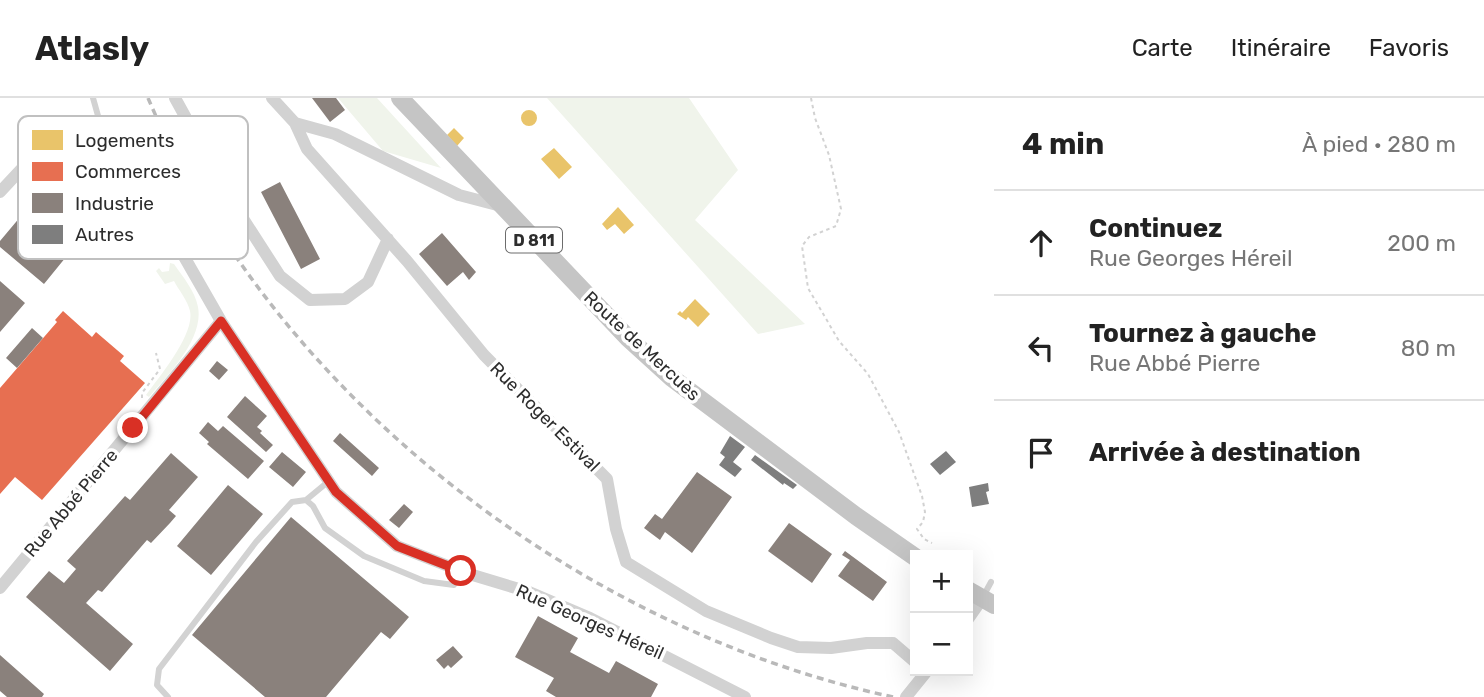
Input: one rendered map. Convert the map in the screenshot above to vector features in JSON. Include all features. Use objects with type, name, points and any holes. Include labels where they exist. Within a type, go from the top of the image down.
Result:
[{"type":"main road","name":"Route de Mercuès","points":[[400,98],[628,338],[672,378],[910,554]]},
{"type":"street","points":[[175,98],[185,116]]},
{"type":"street","name":"Rue Roger Estival","points":[[272,98],[295,123],[307,149],[388,239],[484,355],[607,479],[616,529],[626,562],[706,611],[771,638],[799,647],[831,648],[893,643],[910,658]]},
{"type":"street","points":[[295,123],[335,134],[459,195],[501,206]]},
{"type":"street","points":[[0,192],[18,173]]},
{"type":"street","points":[[248,226],[280,276],[310,300],[345,299],[368,282],[388,239]]},
{"type":"street","name":"Rue Georges Héreil","points":[[185,259],[221,321],[336,492],[397,546],[461,571],[529,592],[590,618],[745,697]]},
{"type":"street","name":"Rue Abbé Pierre","points":[[0,588],[221,321]]},
{"type":"street","points":[[972,613],[981,598]]},
{"type":"street","points":[[906,697],[923,676]]},
{"type":"lane","points":[[93,98],[98,116]]},
{"type":"lane","points":[[168,697],[157,685],[159,669],[256,541],[292,502],[306,500],[329,481]]},
{"type":"lane","points":[[306,500],[313,506],[325,528],[364,556],[424,581],[454,585],[461,571]]},
{"type":"lane","points":[[981,598],[991,582]]},
{"type":"path","points":[[811,98],[815,118],[829,155],[841,209],[836,226],[808,237],[802,246],[808,288],[839,341],[869,374],[899,432],[925,512],[923,522],[917,529],[924,539],[932,543]]},
{"type":"path","points":[[147,410],[142,393],[160,369],[156,353]]},
{"type":"shaded area","points":[[338,98],[377,98],[441,168],[383,151]]},
{"type":"shaded area","points":[[547,98],[689,98],[738,170],[695,220],[805,324],[758,334]]},
{"type":"shaded area","points":[[170,263],[174,264],[191,290],[198,307],[198,319],[196,331],[183,356],[149,397],[146,395],[182,343],[190,320],[189,307],[174,281],[165,284],[156,271],[159,268],[162,272],[169,271]]},
{"type":"building: Logements","points":[[529,110],[535,112],[535,124],[529,126],[523,124],[521,118],[523,112]]},
{"type":"building: Logements","points":[[454,128],[464,138],[457,146],[447,135]]},
{"type":"building: Logements","points":[[554,148],[572,167],[559,179],[541,159]]},
{"type":"building: Logements","points":[[618,207],[634,225],[624,234],[615,224],[607,230],[602,224]]},
{"type":"building: Logements","points":[[695,299],[710,314],[698,327],[688,317],[686,320],[677,314],[680,311],[682,313]]},
{"type":"building: Commerces","points":[[63,311],[92,337],[96,332],[124,356],[120,361],[145,383],[42,500],[15,477],[0,494],[0,388],[57,322],[55,320]]},
{"type":"building: Industrie","points":[[312,98],[336,98],[345,110],[330,122]]},
{"type":"building: Industrie","points":[[280,182],[320,259],[301,269],[261,192]]},
{"type":"building: Industrie","points":[[18,220],[18,259],[64,259],[44,284],[0,247],[0,241]]},
{"type":"building: Industrie","points":[[442,233],[476,272],[469,280],[463,272],[447,286],[419,254]]},
{"type":"building: Industrie","points":[[0,281],[25,303],[0,332]]},
{"type":"building: Industrie","points":[[32,328],[43,338],[17,368],[6,358]]},
{"type":"building: Industrie","points":[[217,361],[228,370],[219,380],[209,371]]},
{"type":"building: Industrie","points":[[245,396],[267,416],[257,427],[273,445],[266,452],[227,417]]},
{"type":"building: Industrie","points":[[208,422],[218,431],[223,426],[264,461],[248,479],[207,444],[209,442],[199,433]]},
{"type":"building: Industrie","points":[[340,433],[379,468],[372,476],[333,441]]},
{"type":"building: Industrie","points":[[282,452],[306,472],[293,487],[269,467]]},
{"type":"building: Industrie","points":[[171,453],[198,477],[169,510],[176,516],[151,543],[147,540],[102,592],[98,590],[86,603],[133,644],[110,671],[26,597],[49,571],[64,583],[76,569],[67,561],[125,496],[130,500]]},
{"type":"building: Industrie","points":[[697,472],[732,497],[692,553],[665,532],[660,540],[644,528],[655,514],[662,519]]},
{"type":"building: Industrie","points":[[228,485],[263,514],[211,575],[177,546]]},
{"type":"building: Industrie","points":[[404,504],[413,512],[399,528],[389,520]]},
{"type":"building: Industrie","points":[[291,517],[409,617],[390,639],[381,632],[326,697],[265,697],[192,635]]},
{"type":"building: Industrie","points":[[789,523],[832,554],[812,583],[768,551]]},
{"type":"building: Industrie","points":[[845,551],[887,582],[873,601],[838,576],[850,560],[842,555]]},
{"type":"building: Industrie","points":[[538,616],[578,638],[570,652],[609,673],[616,661],[658,684],[651,697],[556,697],[546,691],[554,678],[515,657]]},
{"type":"building: Industrie","points":[[453,646],[463,657],[451,668],[448,665],[444,669],[436,660]]},
{"type":"building: Industrie","points":[[0,655],[44,694],[42,697],[7,697],[0,691]]},
{"type":"building: Autres","points":[[730,436],[745,447],[733,462],[742,469],[735,477],[719,465],[725,457],[720,453]]},
{"type":"building: Autres","points":[[946,451],[956,462],[940,475],[930,464]]},
{"type":"building: Autres","points":[[755,455],[797,485],[793,489],[784,483],[783,485],[751,460]]},
{"type":"building: Autres","points":[[988,483],[989,491],[986,492],[989,504],[972,507],[969,487]]},
{"type":"railway","points":[[148,98],[157,116]]},
{"type":"railway","points":[[240,259],[274,308],[356,401],[450,484],[552,556],[662,617],[776,664],[893,697]]},
{"type":"route","points":[[133,428],[221,321],[336,492],[397,546],[461,571]]}]
